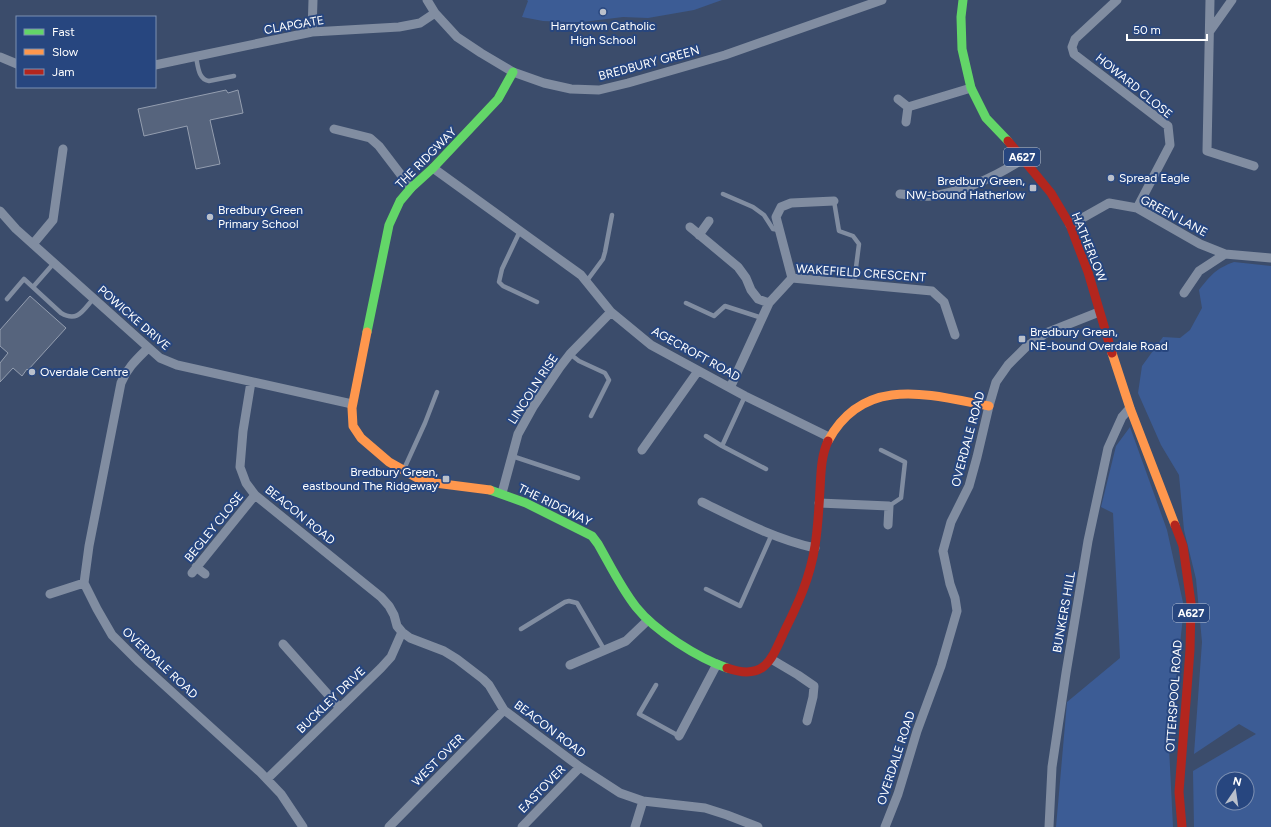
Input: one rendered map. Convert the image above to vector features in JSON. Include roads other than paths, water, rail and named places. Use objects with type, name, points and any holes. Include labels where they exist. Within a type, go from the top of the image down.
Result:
[{"type":"street","points":[[312,32],[313,0]]},
{"type":"street","name":"BREDBURY GREEN","points":[[427,0],[435,13],[457,37],[481,54],[513,72],[544,83],[571,89],[599,90],[725,55],[882,0]]},
{"type":"street","name":"HATHERLOW","points":[[963,0],[960,17],[962,49],[971,88],[986,118],[1051,193],[1070,224],[1088,272],[1099,312],[1130,408]]},
{"type":"street","name":"HOWARD CLOSE","points":[[1117,0],[1075,39],[1072,47],[1074,54],[1168,126],[1170,145],[1137,208]]},
{"type":"street","points":[[1210,0],[1207,151],[1254,166]]},
{"type":"street","points":[[1209,31],[1232,0]]},
{"type":"street","name":"CLAPGATE","points":[[156,65],[312,32],[399,27],[420,23],[435,13]]},
{"type":"street","points":[[0,58],[16,64]]},
{"type":"street","name":"THE RIDGWAY","points":[[513,72],[498,99],[433,168],[411,188],[396,208],[387,229],[352,404],[352,422],[356,434],[373,449],[416,478],[430,483],[476,488],[502,493],[536,508],[594,538],[637,609],[648,620],[679,644],[735,672],[746,674],[762,669],[771,659],[808,581],[815,548],[822,460],[829,437],[845,416],[858,406],[874,398],[893,394],[915,393],[989,406]]},
{"type":"street","points":[[908,107],[971,88]]},
{"type":"street","points":[[898,99],[908,107]]},
{"type":"street","points":[[906,122],[908,107]]},
{"type":"street","points":[[334,129],[370,138],[380,146],[411,188]]},
{"type":"street","points":[[33,244],[53,220],[63,149]]},
{"type":"street","points":[[900,194],[930,196],[950,192],[978,183],[999,174],[1023,159]]},
{"type":"street","name":"AGECROFT ROAD","points":[[433,168],[581,275],[611,312],[651,345],[745,396],[829,437]]},
{"type":"street","points":[[792,278],[776,218],[781,207],[791,203],[834,201]]},
{"type":"street","name":"GREEN LANE","points":[[1070,224],[1109,203],[1137,208],[1200,244],[1225,254],[1271,258]]},
{"type":"street","name":"POWICKE DRIVE","points":[[0,211],[16,229],[160,358],[168,362],[352,404]]},
{"type":"street","points":[[699,235],[709,221]]},
{"type":"street","points":[[690,227],[738,267],[746,278],[751,290],[758,298],[769,303]]},
{"type":"street","points":[[1184,293],[1199,271],[1225,254]]},
{"type":"street","name":"WAKEFIELD CRESCENT","points":[[730,388],[769,303],[792,278],[932,291],[944,302],[955,334]]},
{"type":"street","name":"LINCOLN RISE","points":[[502,493],[518,434],[533,407],[570,354],[611,312]]},
{"type":"street","name":"OVERDALE ROAD","points":[[885,827],[898,794],[917,731],[941,666],[957,611],[943,551],[951,522],[969,486],[996,382],[1008,365],[1026,347],[1046,333],[1099,312]]},
{"type":"street","points":[[50,594],[84,583],[89,546],[121,383],[130,366],[148,348]]},
{"type":"street","points":[[642,450],[698,371]]},
{"type":"street","name":"BEACON ROAD","points":[[252,382],[243,431],[240,467],[246,483],[255,495],[381,597],[389,606],[397,626],[402,632],[410,638],[444,651],[462,663],[489,685],[504,710],[580,767],[620,793],[643,801],[705,808],[758,827]]},
{"type":"street","name":"BUNKERS HILL","points":[[1049,827],[1052,767],[1088,541],[1108,448],[1122,417],[1130,408]]},
{"type":"street","name":"OTTERSPOOL ROAD","points":[[1130,408],[1183,546],[1191,603],[1190,650],[1179,792],[1182,827]]},
{"type":"street","name":"BEGLEY CLOSE","points":[[205,574],[194,570],[255,495]]},
{"type":"street","points":[[702,502],[756,529],[815,548]]},
{"type":"street","points":[[819,504],[889,506],[888,525]]},
{"type":"street","name":"OVERDALE ROAD","points":[[84,583],[112,635],[139,662],[268,779],[281,794],[303,827]]},
{"type":"street","points":[[570,664],[605,651],[626,641],[648,620]]},
{"type":"street","name":"BUCKLEY DRIVE","points":[[268,779],[391,657],[402,632]]},
{"type":"street","points":[[283,644],[340,708]]},
{"type":"street","points":[[771,659],[814,686],[807,721]]},
{"type":"street","points":[[679,736],[718,664]]},
{"type":"street","name":"WEST OVER","points":[[388,827],[504,710]]},
{"type":"street","name":"EASTOVER","points":[[522,827],[580,767]]},
{"type":"street","points":[[634,827],[643,801]]},
{"type":"lane","points":[[196,57],[199,72],[201,77],[205,80],[209,81],[234,76]]},
{"type":"lane","points":[[722,194],[753,207],[764,215],[773,228],[779,230]]},
{"type":"lane","points":[[834,201],[839,231],[854,236],[859,244],[854,283]]},
{"type":"lane","points":[[586,282],[603,259],[612,215]]},
{"type":"lane","points":[[520,231],[502,269],[499,282],[503,286],[537,302]]},
{"type":"lane","points":[[33,287],[54,263]]},
{"type":"lane","points":[[7,299],[24,279],[68,317],[73,318],[78,315],[94,298]]},
{"type":"lane","points":[[686,303],[714,316],[725,306],[762,318]]},
{"type":"lane","points":[[570,354],[579,361],[605,373],[609,380],[592,416]]},
{"type":"lane","points":[[404,470],[437,392]]},
{"type":"lane","points":[[722,446],[745,396]]},
{"type":"lane","points":[[706,436],[766,469]]},
{"type":"lane","points":[[881,450],[905,462],[902,498],[889,506]]},
{"type":"lane","points":[[512,456],[578,478]]},
{"type":"lane","points":[[706,589],[740,606],[772,534]]},
{"type":"lane","points":[[521,629],[565,602],[574,602],[577,603],[588,620],[605,651]]},
{"type":"lane","points":[[656,685],[638,714],[679,736]]},
{"type":"place","name":"Harrytown Catholic High School","points":[[603,12]]},
{"type":"place","name":"Spread Eagle","points":[[1111,178]]},
{"type":"place","name":"Bredbury Green, NW-bound Hatherlow","points":[[1033,188]]},
{"type":"place","name":"Bredbury Green Primary School","points":[[210,217]]},
{"type":"place","name":"Bredbury Green, NE-bound Overdale Road","points":[[1022,339]]},
{"type":"place","name":"Overdale Centre","points":[[32,372]]},
{"type":"place","name":"Bredbury Green, eastbound The Ridgeway","points":[[446,479]]}]
